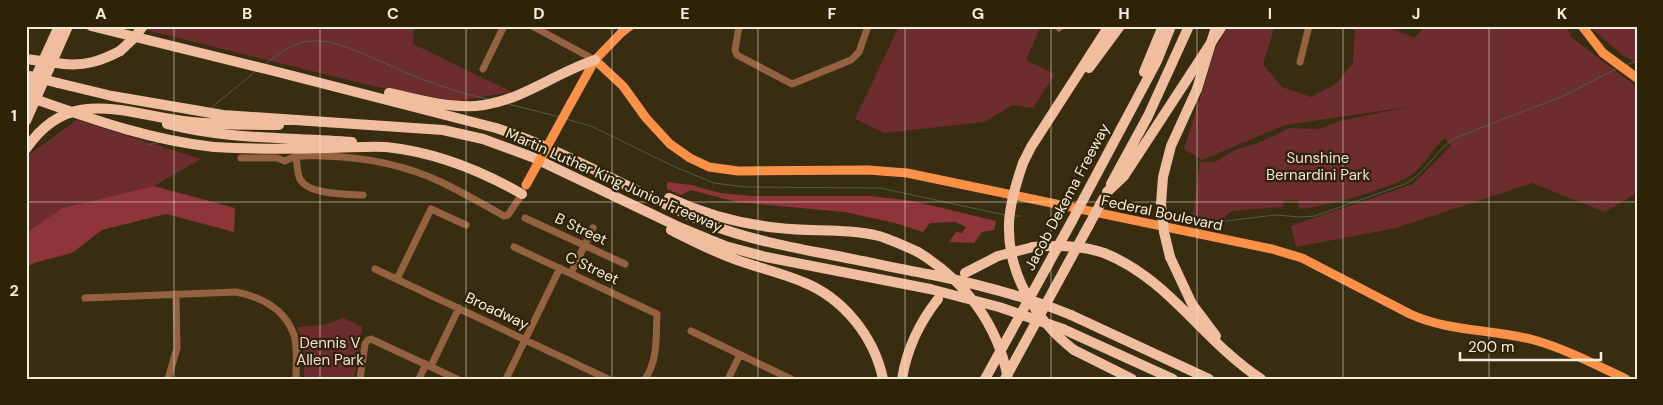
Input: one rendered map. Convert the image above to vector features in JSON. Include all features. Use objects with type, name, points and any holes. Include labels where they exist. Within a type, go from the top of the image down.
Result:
[{"type":"highway","points":[[59,26],[26,97],[147,136],[214,147],[384,147]]},
{"type":"highway","points":[[26,121],[68,26]]},
{"type":"highway","name":"Martin Luther King Junior Freeway","points":[[91,26],[496,128],[528,139],[694,217],[753,238],[1005,291],[1071,315],[1209,379]]},
{"type":"highway","points":[[26,58],[64,64],[89,64],[101,61],[120,51],[134,38],[143,26]]},
{"type":"highway","points":[[1109,26],[1023,163],[1010,212],[1010,233],[1014,262],[1022,287],[1035,310],[1058,337],[1074,350],[1132,379]]},
{"type":"highway","points":[[1040,134],[1120,26]]},
{"type":"highway","points":[[1115,139],[1163,26]]},
{"type":"highway","name":"Jacob Dekema Freeway","points":[[985,379],[1157,61],[1171,26]]},
{"type":"highway","points":[[1007,379],[1148,116],[1189,26]]},
{"type":"highway","points":[[1105,196],[1124,176],[1218,28]]},
{"type":"highway","points":[[1218,28],[1196,89],[1171,146],[1163,177],[1161,204],[1164,232],[1170,257],[1192,304],[1212,332],[1262,379]]},
{"type":"highway","points":[[302,78],[441,103],[466,106],[484,105],[513,97],[578,66],[595,60]]},
{"type":"highway","name":"Martin Luther King Junior Freeway","points":[[26,75],[112,96],[195,111],[443,130],[483,139],[556,168],[681,228],[732,248],[766,257],[930,289],[998,307],[1063,329],[1173,379]]},
{"type":"highway","points":[[26,149],[39,132],[50,122],[64,115],[90,107],[131,112],[151,120],[178,124],[340,123]]},
{"type":"highway","points":[[178,124],[201,132],[360,142],[413,151],[442,158],[524,189]]},
{"type":"highway","points":[[556,168],[623,207],[696,243],[736,260],[805,282],[822,292],[844,309],[858,325],[875,355],[883,379]]},
{"type":"highway","points":[[632,187],[661,195],[708,215],[724,219],[781,228],[853,232],[878,236],[918,252],[950,274],[975,301],[1000,346],[1007,379]]},
{"type":"highway","points":[[965,273],[998,256],[1033,247],[1074,246],[1104,253],[1130,265],[1146,276],[1223,350],[1240,365],[1262,379]]},
{"type":"highway","points":[[902,379],[911,342],[938,299]]},
{"type":"highway","points":[[978,379],[991,366]]},
{"type":"main road","points":[[524,189],[595,60],[630,26]]},
{"type":"main road","points":[[1582,26],[1609,58],[1637,78]]},
{"type":"main road","name":"Federal Boulevard","points":[[595,60],[623,86],[646,118],[670,144],[690,158],[710,167],[738,172],[868,170],[908,173],[1272,249],[1302,258],[1425,320],[1450,327],[1534,340],[1564,350],[1626,379]]},
{"type":"street","points":[[483,69],[504,26]]},
{"type":"street","points":[[532,26],[595,60]]},
{"type":"street","points":[[739,26],[735,50],[737,55],[792,84],[852,60],[859,52],[868,26]]},
{"type":"street","points":[[1300,62],[1309,26]]},
{"type":"street","points":[[296,156],[299,178],[302,183],[310,188],[325,192],[363,195]]},
{"type":"street","points":[[241,158],[277,158],[285,161],[296,156],[376,161],[402,167],[441,182],[504,216],[508,215],[524,189]]},
{"type":"street","points":[[397,279],[431,209],[466,225]]},
{"type":"street","name":"B Street","points":[[526,218],[625,264]]},
{"type":"street","points":[[571,273],[593,228]]},
{"type":"street","name":"C Street","points":[[514,247],[657,314],[654,355],[649,372],[644,379]]},
{"type":"street","points":[[506,379],[560,268]]},
{"type":"street","name":"Broadway","points":[[375,269],[608,379]]},
{"type":"street","points":[[85,298],[236,292],[251,295],[264,300],[276,308],[284,317],[294,335],[296,379]]},
{"type":"street","points":[[168,379],[178,348],[176,294]]},
{"type":"street","points":[[419,379],[459,308]]},
{"type":"street","points":[[691,331],[791,379]]},
{"type":"street","points":[[360,379],[365,344],[371,339],[457,379]]},
{"type":"street","points":[[728,379],[740,355]]},
{"type":"street","points":[[587,379],[591,371]]},
{"type":"green space","points":[[123,26],[414,26],[413,44],[512,92],[457,101],[373,86]]},
{"type":"green space","points":[[899,26],[1041,26],[1026,60],[1055,74],[1033,108],[1013,105],[984,122],[884,133],[855,119]]},
{"type":"green space","name":"Sunshine Bernardini Park","points":[[1229,26],[1275,26],[1263,64],[1282,87],[1311,97],[1336,84],[1353,63],[1355,26],[1386,26],[1414,38],[1426,26],[1567,26],[1571,37],[1637,87],[1637,193],[1605,212],[1532,183],[1396,228],[1296,247],[1291,226],[1413,184],[1451,146],[1445,138],[1411,175],[1373,191],[1311,208],[1299,209],[1298,200],[1283,201],[1283,207],[1232,211],[1225,216],[1226,223],[1192,222],[1200,162],[1215,162],[1237,149],[1256,144],[1289,128],[1320,129],[1340,121],[1407,107],[1285,125],[1202,160],[1184,149],[1216,47]]},
{"type":"green space","points":[[1589,26],[1637,26],[1637,64],[1621,54]]},
{"type":"green space","points":[[77,120],[201,159],[154,186],[62,208],[26,233],[26,161],[30,154]]},
{"type":"green space","name":"Dennis V Allen Park","points":[[343,318],[362,327],[354,379],[304,379],[304,359],[297,327],[324,325]]},
{"type":"shaded area","points":[[667,182],[691,185],[720,193],[752,196],[869,196],[913,201],[996,221],[994,230],[982,232],[974,243],[949,242],[956,232],[962,233],[966,227],[955,222],[930,223],[923,232],[895,223],[845,212],[736,202],[691,190],[681,195],[667,189]]},
{"type":"shaded area","points":[[154,186],[235,208],[234,232],[166,214],[102,230],[72,253],[34,263],[26,268],[26,233],[62,208]]},
{"type":"waterway","points":[[265,64],[283,51],[303,42],[327,42],[350,48],[436,84],[487,99]]},
{"type":"waterway","points":[[1626,65],[1637,61]]},
{"type":"waterway","points":[[1226,221],[1275,215],[1315,216],[1405,184],[1419,174],[1455,138],[1563,96],[1618,68]]},
{"type":"waterway","points":[[211,108],[256,71]]},
{"type":"waterway","points":[[508,104],[560,117]]},
{"type":"waterway","points":[[566,119],[591,126],[675,167],[714,183],[745,187],[880,188],[1005,215]]},
{"type":"waterway","points":[[148,145],[161,142]]},
{"type":"waterway","points":[[1014,216],[1021,216]]}]
